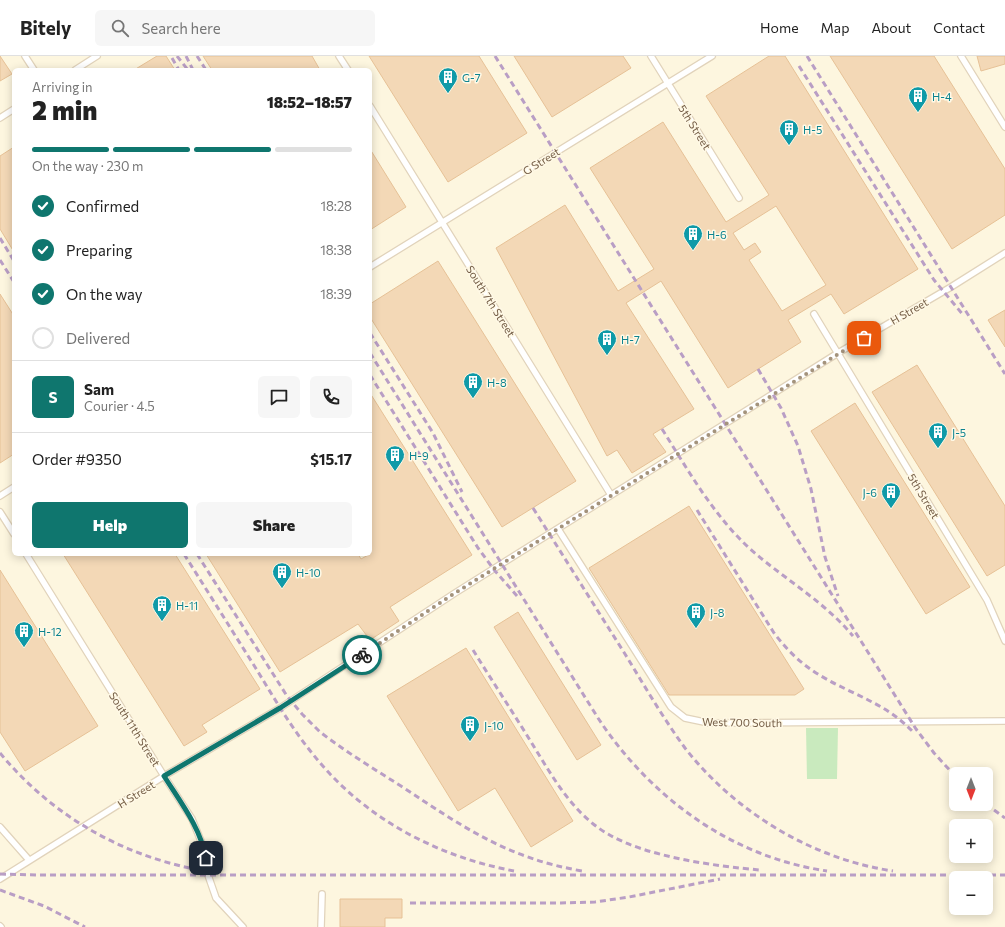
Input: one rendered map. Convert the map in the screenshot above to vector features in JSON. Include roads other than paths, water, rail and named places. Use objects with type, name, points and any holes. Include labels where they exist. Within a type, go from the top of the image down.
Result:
[{"type":"lane","points":[[25,56],[33,68]]},
{"type":"lane","points":[[78,68],[97,56]]},
{"type":"lane","points":[[339,56],[347,68]]},
{"type":"lane","name":"5th Street","points":[[651,56],[739,198]]},
{"type":"lane","name":"G Street","points":[[372,266],[712,56]]},
{"type":"lane","points":[[961,56],[1005,127]]},
{"type":"lane","name":"South 7th Street","points":[[372,109],[611,495]]},
{"type":"lane","points":[[0,118],[12,110]]},
{"type":"lane","name":"H Street","points":[[0,879],[164,776],[280,708],[455,593],[838,353],[951,287],[1005,253]]},
{"type":"lane","name":"5th Street","points":[[814,314],[987,600],[1005,641]]},
{"type":"lane","points":[[0,496],[12,488]]},
{"type":"lane","points":[[0,512],[12,531]]},
{"type":"lane","name":"West 700 South","points":[[558,529],[671,707],[685,718],[709,723],[1005,721]]},
{"type":"lane","name":"South 11th Street","points":[[27,556],[192,819],[203,846],[208,875],[216,898],[243,927]]},
{"type":"lane","points":[[0,827],[30,860]]},
{"type":"lane","points":[[321,927],[322,894]]},
{"type":"railway","points":[[177,56],[186,68]]},
{"type":"railway","points":[[186,56],[192,68]]},
{"type":"railway","points":[[197,56],[205,68]]},
{"type":"railway","points":[[495,56],[916,729],[934,753],[949,769]]},
{"type":"railway","points":[[807,56],[1005,374]]},
{"type":"railway","points":[[172,58],[178,68]]},
{"type":"railway","points":[[799,66],[934,280],[964,316]]},
{"type":"railway","points":[[0,238],[12,258]]},
{"type":"railway","points":[[0,260],[12,279]]},
{"type":"railway","points":[[372,336],[433,433],[462,492]]},
{"type":"railway","points":[[372,356],[598,718],[619,747],[642,773],[668,797],[696,819],[726,837],[758,852],[792,864],[827,871]]},
{"type":"railway","points":[[758,369],[781,408],[798,446],[811,489],[825,557],[838,596]]},
{"type":"railway","points":[[372,378],[478,548],[495,571],[517,596]]},
{"type":"railway","points":[[662,429],[701,491],[735,534],[761,558],[829,611],[853,636]]},
{"type":"railway","points":[[533,508],[669,725],[685,748],[705,771],[727,793],[751,812],[777,829],[805,844],[833,856],[863,865],[893,871]]},
{"type":"railway","points":[[697,510],[774,633],[784,645],[807,667],[821,676],[881,707],[892,714],[914,733]]},
{"type":"railway","points":[[185,556],[289,722],[304,743],[332,776],[377,815],[402,830],[429,844],[456,855],[514,871]]},
{"type":"railway","points":[[198,556],[287,696],[320,732],[445,815],[487,839],[531,858],[582,871]]},
{"type":"railway","points":[[473,650],[562,791],[583,815],[595,825],[608,834],[642,849],[702,863],[760,870]]},
{"type":"railway","points":[[0,753],[21,776],[43,796],[67,815],[92,831],[146,856],[175,865],[205,871]]},
{"type":"railway","points":[[993,809],[1005,818]]},
{"type":"railway","points":[[0,874],[1005,875]]},
{"type":"railway","points":[[410,903],[595,902],[629,897],[720,879]]},
{"type":"railway","points":[[0,890],[44,906],[85,927]]},
{"type":"place","name":"G-7","points":[[448,94]]},
{"type":"place","name":"H-4","points":[[918,113]]},
{"type":"place","name":"H-5","points":[[789,146]]},
{"type":"place","name":"H-6","points":[[693,251]]},
{"type":"place","name":"H-7","points":[[607,356]]},
{"type":"place","name":"H-8","points":[[473,399]]},
{"type":"place","name":"J-5","points":[[938,449]]},
{"type":"place","name":"H-9","points":[[395,472]]},
{"type":"place","name":"J-6","points":[[891,509]]},
{"type":"place","name":"H-10","points":[[282,589]]},
{"type":"place","name":"H-11","points":[[162,622]]},
{"type":"place","name":"J-8","points":[[696,629]]},
{"type":"place","name":"H-12","points":[[24,648]]},
{"type":"place","name":"J-10","points":[[470,742]]}]
